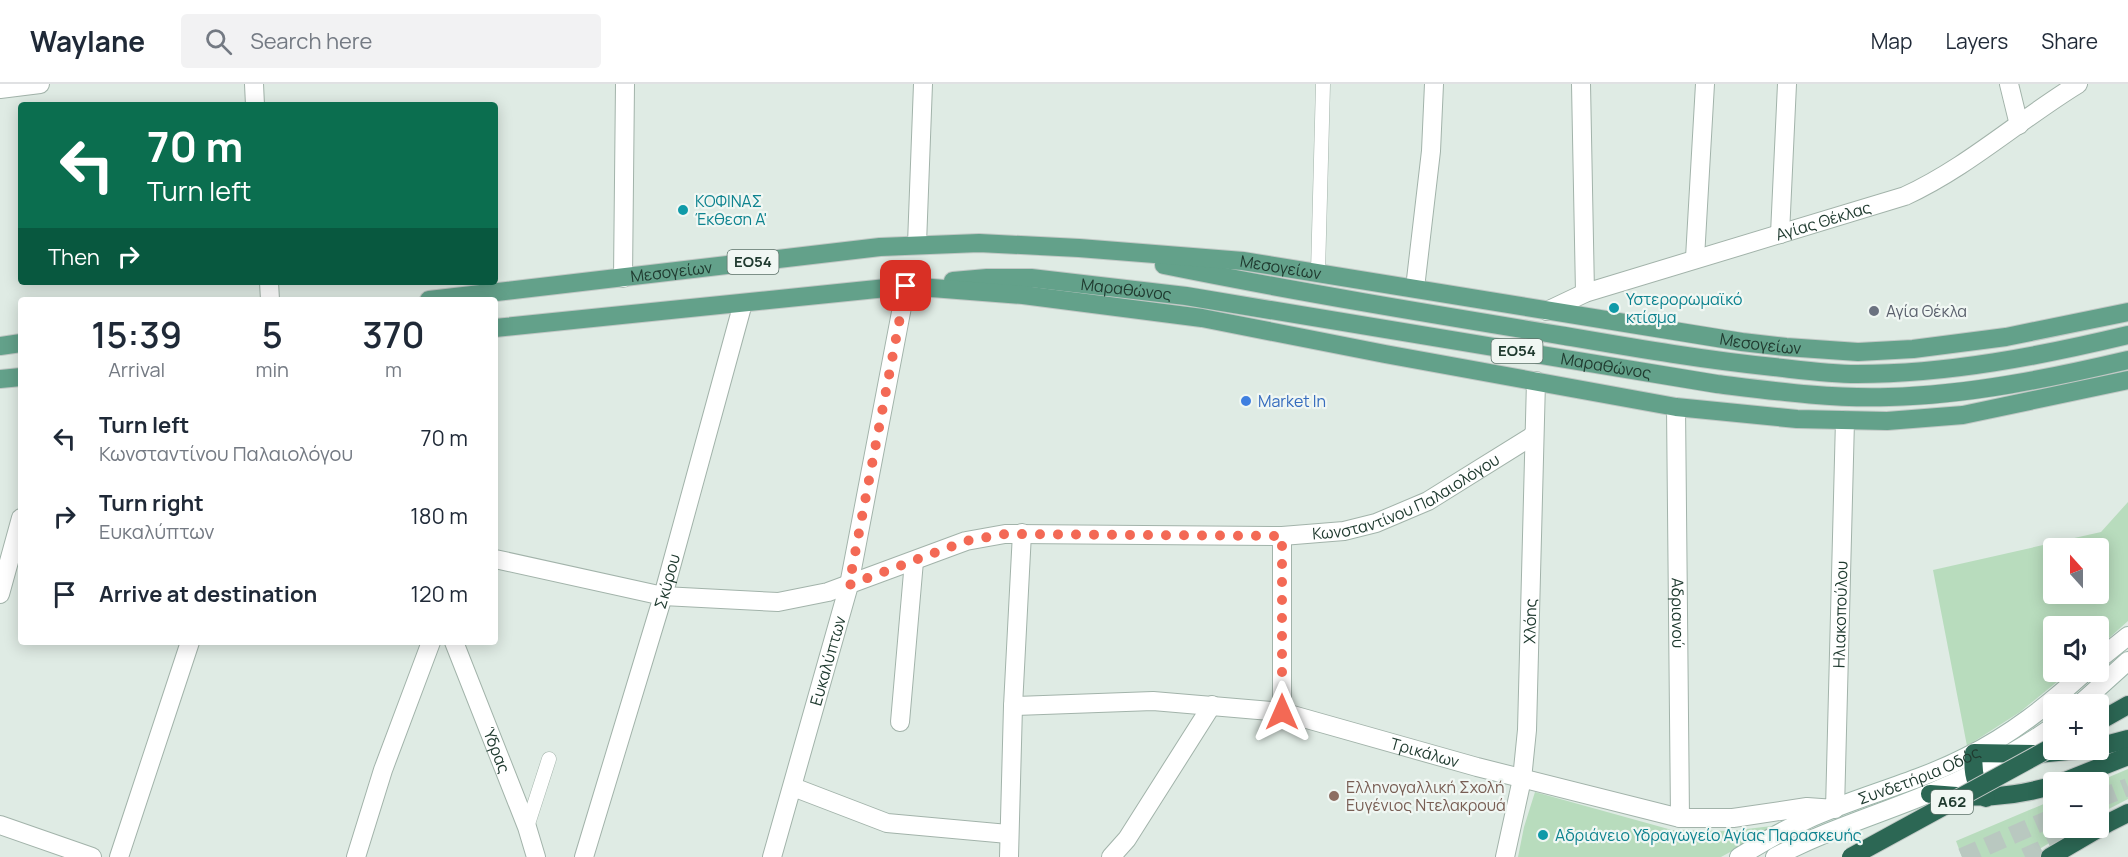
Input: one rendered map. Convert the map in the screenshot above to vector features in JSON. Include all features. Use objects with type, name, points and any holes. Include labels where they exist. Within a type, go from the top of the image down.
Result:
[{"type":"highway","points":[[2109,716],[2128,705]]},
{"type":"highway","points":[[2109,744],[2128,739]]},
{"type":"highway","name":"Α62","points":[[1851,857],[2043,752]]},
{"type":"highway","points":[[1986,798],[1978,787],[1974,773],[1974,753],[2043,754]]},
{"type":"highway","points":[[2088,772],[2128,756]]},
{"type":"highway","points":[[1930,794],[1986,798],[2015,795],[2043,788]]},
{"type":"highway","points":[[2050,857],[2128,813]]},
{"type":"main road","name":"Μεσογείων","points":[[455,297],[846,251],[917,244],[979,243],[1079,248],[1243,261],[1742,342],[1858,352],[1956,345],[2006,338],[2128,312]]},
{"type":"main road","name":"Μαραθώνος","points":[[1079,248],[1246,281],[1709,361],[1816,372],[1888,373],[1975,365],[2128,335]]},
{"type":"main road","name":"Μαραθώνος","points":[[906,286],[987,278],[1031,278],[1186,296],[1717,384],[1856,397],[1889,397],[1978,389],[2128,360]]},
{"type":"main road","name":"ΕΟ54","points":[[498,328],[906,286],[1023,295],[1202,318],[1385,354],[1676,406],[1797,419],[1887,421],[1963,415],[2128,380]]},
{"type":"main road","points":[[0,346],[18,344]]},
{"type":"main road","points":[[0,379],[18,377]]},
{"type":"street","points":[[0,89],[40,84]]},
{"type":"street","points":[[254,84],[255,102]]},
{"type":"street","points":[[623,278],[625,84]]},
{"type":"street","points":[[917,244],[923,84]]},
{"type":"street","points":[[1318,272],[1323,84]]},
{"type":"street","points":[[1415,288],[1431,151],[1434,84]]},
{"type":"street","points":[[1581,84],[1585,293]]},
{"type":"street","points":[[1695,258],[1705,84]]},
{"type":"street","points":[[1780,234],[1787,84]]},
{"type":"street","points":[[2009,84],[2019,125]]},
{"type":"street","name":"Αγίας Θέκλας","points":[[1547,311],[1585,293],[1695,258],[1880,205],[1913,193],[1971,159],[2078,84]]},
{"type":"street","name":"Ευκαλύπτων","points":[[772,857],[849,585],[906,286]]},
{"type":"street","name":"Σκύρου","points":[[584,857],[663,596],[743,303]]},
{"type":"street","name":"Χλόης","points":[[1505,857],[1522,779],[1527,730],[1536,381]]},
{"type":"street","name":"Αδριανού","points":[[1676,406],[1680,818]]},
{"type":"street","name":"Ηλιακοπούλου","points":[[1835,809],[1845,420]]},
{"type":"street","name":"Κωνσταντίνου Παλαιολόγου","points":[[498,560],[663,596],[778,602],[817,595],[966,541],[1005,534],[1282,536],[1344,531],[1376,523],[1428,501],[1534,435]]},
{"type":"street","points":[[0,594],[18,529]]},
{"type":"street","points":[[1009,857],[1013,706],[1022,533]]},
{"type":"street","points":[[1282,536],[1282,712]]},
{"type":"street","points":[[900,722],[914,561]]},
{"type":"street","points":[[2109,651],[2128,636]]},
{"type":"street","points":[[119,857],[189,645]]},
{"type":"street","points":[[356,857],[383,770],[429,645]]},
{"type":"street","name":"Ύδρας","points":[[455,645],[527,827],[536,857]]},
{"type":"street","points":[[2091,694],[2128,661]]},
{"type":"street","name":"Συνδετήρια Οδός","points":[[1739,857],[1780,833],[1835,809],[1917,779],[1974,753],[2042,711],[2074,682]]},
{"type":"street","name":"Τρικάλων","points":[[1013,706],[1153,701],[1282,712],[1522,779],[1680,818],[1733,818],[1806,807],[1835,809]]},
{"type":"street","points":[[1111,857],[1127,839],[1212,705]]},
{"type":"street","name":"Συνδετήρια Οδός","points":[[1775,857],[1818,836],[1930,794],[1974,773],[2043,733]]},
{"type":"street","points":[[527,827],[549,759]]},
{"type":"street","points":[[793,787],[887,823],[1008,834]]},
{"type":"street","points":[[0,825],[92,857]]},
{"type":"green space","points":[[2128,502],[2128,621],[2109,638],[2109,616],[2043,616],[2043,682],[2057,682],[2020,712],[1967,746],[1933,570],[2043,545],[2043,604],[2109,604],[2109,538],[2074,538],[2101,532]]},
{"type":"green space","points":[[2128,769],[2128,799],[2109,809],[2109,777]]},
{"type":"green space","points":[[1535,792],[1672,830],[1730,831],[1780,825],[1721,857],[1518,857]]},
{"type":"green space","points":[[2043,804],[2043,838],[2057,838],[2026,857],[1962,857],[1956,841]]},
{"type":"tunnel","points":[[2109,795],[2128,787]]},
{"type":"tunnel","points":[[1962,857],[2043,822]]},
{"type":"tunnel","points":[[2025,857],[2067,838]]},
{"type":"place","name":"ΚΟΦΙΝΑΣ Έκθεση Α'","points":[[683,210]]},
{"type":"place","name":"Υστερορωμαϊκό κτίσμα","points":[[1614,308]]},
{"type":"place","name":"Αγία Θέκλα","points":[[1874,311]]},
{"type":"place","name":"Market In","points":[[1246,401]]},
{"type":"place","name":"Ελληνογαλλική Σχολή Ευγένιος Ντελακρουά","points":[[1334,796]]},
{"type":"place","name":"Αδριάνειο Υδραγωγείο Αγίας Παρασκευής","points":[[1543,835]]},
{"type":"route","points":[[906,286],[849,585],[966,541],[1005,534],[1282,536],[1282,712]]}]
